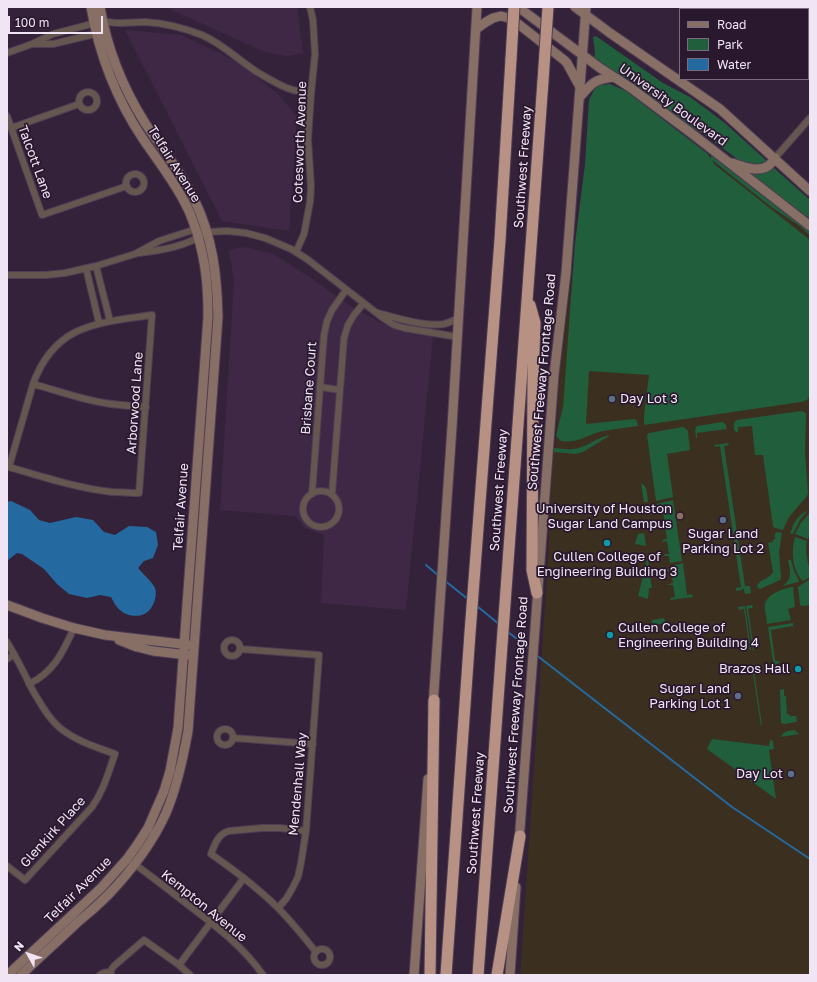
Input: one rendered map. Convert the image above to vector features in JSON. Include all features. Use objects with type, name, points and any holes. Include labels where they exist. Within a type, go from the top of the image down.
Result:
[{"type":"highway","name":"Southwest Freeway","points":[[446,975],[500,240],[514,7]]},
{"type":"highway","name":"Southwest Freeway","points":[[478,975],[548,7]]},
{"type":"highway","points":[[528,292],[535,323],[533,386],[532,570],[538,593]]},
{"type":"highway","points":[[430,975],[434,700]]},
{"type":"highway","points":[[497,975],[520,836]]},
{"type":"main road","name":"Telfair Avenue","points":[[21,975],[108,895],[131,862],[156,832],[166,813],[180,773],[188,731],[189,650],[208,317],[206,269],[199,238],[187,206],[172,181],[142,138],[124,107],[111,78],[101,32],[91,7]]},
{"type":"main road","name":"Telfair Avenue","points":[[98,22],[100,7]]},
{"type":"main road","points":[[414,975],[458,338],[477,7]]},
{"type":"main road","name":"University Boulevard","points":[[518,7],[582,55],[631,88],[810,226]]},
{"type":"main road","name":"University Boulevard","points":[[575,7],[585,11],[610,33],[720,110],[810,190]]},
{"type":"main road","name":"Southwest Freeway Frontage Road","points":[[510,975],[554,375],[566,273],[585,11]]},
{"type":"main road","points":[[476,29],[493,18],[501,16],[512,19],[564,60],[580,87]]},
{"type":"main road","name":"Telfair Avenue","points":[[101,32],[132,101],[182,177],[194,200],[207,232],[215,267],[218,292],[218,317],[189,650]]},
{"type":"main road","points":[[579,98],[594,82],[613,77]]},
{"type":"main road","points":[[728,162],[758,169],[768,166],[775,158]]},
{"type":"main road","points":[[7,605],[74,628],[189,650]]},
{"type":"main road","name":"Telfair Avenue","points":[[8,975],[131,862]]},
{"type":"street","name":"Cotesworth Avenue","points":[[296,252],[304,234],[310,202],[311,187],[308,139],[315,54],[313,20],[310,7]]},
{"type":"street","points":[[7,53],[32,44],[53,34],[98,22],[144,22],[161,24],[202,35],[220,45],[256,72],[267,78],[287,88],[311,94]]},
{"type":"street","points":[[32,44],[53,44],[101,32]]},
{"type":"street","points":[[11,128],[79,104]]},
{"type":"street","name":"Talcott Lane","points":[[7,116],[42,215],[126,186]]},
{"type":"street","points":[[775,158],[810,118]]},
{"type":"street","points":[[135,254],[159,240],[196,229],[207,232],[227,231],[246,233],[265,238],[296,252],[307,259],[363,304],[394,325],[458,338]]},
{"type":"street","points":[[7,275],[46,275],[65,273],[96,266],[135,254],[163,250],[199,238],[207,232]]},
{"type":"street","points":[[96,266],[110,321],[84,328],[60,342],[43,362],[33,384],[98,402],[146,407]]},
{"type":"street","points":[[86,268],[98,323]]},
{"type":"street","name":"Brisbane Court","points":[[346,290],[332,310],[327,321],[324,335],[312,494],[303,506],[305,518],[314,526],[320,527],[331,524],[338,515],[339,504],[332,494],[344,338],[348,325],[363,304]]},
{"type":"street","points":[[376,313],[415,322],[434,324],[446,324],[459,318]]},
{"type":"street","name":"Arborwood Lane","points":[[33,384],[9,467],[48,479],[80,486],[111,492],[139,493],[152,315],[110,321]]},
{"type":"street","points":[[320,387],[340,390]]},
{"type":"street","points":[[312,494],[321,491],[332,494]]},
{"type":"street","points":[[7,642],[29,684],[45,674],[56,662],[66,646],[74,628]]},
{"type":"street","name":"Mendenhall Way","points":[[240,648],[319,655],[306,831],[301,863],[298,876],[292,888],[286,899],[278,908]]},
{"type":"street","points":[[7,659],[14,655]]},
{"type":"street","name":"Glenkirk Place","points":[[7,866],[25,880],[92,807],[100,796],[115,754],[82,742],[59,728],[50,719],[29,684]]},
{"type":"street","points":[[233,738],[312,744]]},
{"type":"street","points":[[306,831],[280,828],[262,828],[224,832],[215,842],[211,854],[262,893],[278,908],[316,952]]},
{"type":"street","name":"Kempton Avenue","points":[[131,862],[226,934],[263,975]]},
{"type":"street","points":[[179,965],[244,878]]},
{"type":"street","points":[[100,975],[103,973],[111,974],[114,966],[144,940],[179,965],[190,975]]},
{"type":"shaded area","points":[[165,7],[297,7],[303,53],[287,56],[265,52]]},
{"type":"shaded area","points":[[125,30],[181,35],[238,62],[280,96],[297,117],[289,231],[222,221]]},
{"type":"shaded area","name":"University of Houston Sugar Land Campus","points":[[679,135],[801,227],[810,236],[810,975],[520,975],[547,577],[553,456],[556,445],[559,379],[584,185]]},
{"type":"shaded area","points":[[243,247],[274,254],[349,305],[381,323],[433,336],[406,610],[321,603],[324,535],[305,528],[295,516],[220,510],[234,280],[229,250]]},
{"type":"green space","points":[[596,36],[663,83],[690,97],[726,124],[768,162],[764,164],[752,165],[740,161],[594,59],[595,53],[593,37]]},
{"type":"green space","points":[[610,84],[626,91],[708,154],[711,159],[711,155],[810,232],[810,236],[801,227],[770,206],[712,160],[714,164],[810,240],[810,396],[807,400],[644,425],[649,375],[589,371],[586,424],[634,419],[637,421],[638,426],[598,432],[578,440],[567,442],[561,441],[556,436],[563,407],[575,243],[585,164],[589,100],[597,87],[600,85]]},
{"type":"green space","points":[[774,168],[810,200],[810,219],[746,171],[766,172]]},
{"type":"green space","points":[[801,411],[806,414],[805,453],[808,493],[789,517],[783,530],[773,526],[763,455],[755,455],[752,426],[738,427],[738,433],[734,430],[734,424],[737,420]]},
{"type":"green space","points":[[723,422],[726,425],[727,434],[726,429],[697,433],[696,438],[695,430],[697,426]]},
{"type":"green space","points":[[683,427],[688,431],[690,450],[667,454],[673,497],[656,501],[647,435],[649,433]]},
{"type":"green space","points":[[609,435],[583,452],[576,454],[554,452],[554,448],[578,448]]},
{"type":"green space","points":[[728,443],[729,445],[724,446],[745,586],[750,586],[751,593],[745,594],[744,589],[736,591],[736,588],[741,587],[720,446],[715,447],[715,445]]},
{"type":"green space","points":[[641,483],[646,488],[648,502],[644,502]]},
{"type":"green space","points":[[673,500],[682,561],[670,563],[669,556],[664,556],[665,554],[669,554],[667,541],[663,542],[662,540],[667,539],[665,527],[660,527],[660,525],[665,524],[663,512],[658,512],[656,504]]},
{"type":"green space","points":[[808,510],[800,520],[793,534],[790,533],[797,519]]},
{"type":"green space","points":[[810,512],[810,533],[808,539],[795,534],[800,524]]},
{"type":"green space","points":[[644,533],[646,546],[635,544],[638,534]]},
{"type":"green space","points":[[775,533],[782,533],[779,552],[781,577],[780,580],[760,589],[757,587],[759,582],[769,577],[773,572],[768,543],[773,542],[775,539]]},
{"type":"green space","points":[[795,537],[807,541],[806,551],[810,577],[803,581],[799,577],[793,560]]},
{"type":"green space","points":[[647,560],[652,588],[649,588],[648,599],[638,596]]},
{"type":"green space","points":[[788,560],[791,560],[799,581],[783,586],[790,577]]},
{"type":"green space","points":[[683,563],[687,595],[692,594],[693,597],[670,600],[671,598],[675,597],[673,585],[668,585],[673,583],[671,571],[666,570],[671,568],[671,566]]},
{"type":"green space","points":[[810,579],[810,605],[802,606],[800,605],[798,587]]},
{"type":"green space","points":[[793,587],[795,607],[788,609],[791,620],[767,624],[765,606],[766,600],[776,592]]},
{"type":"green space","points":[[752,605],[752,608],[748,609],[754,650],[746,606]]},
{"type":"green space","points":[[745,606],[751,650],[744,609],[739,610],[738,607]]},
{"type":"green space","points":[[664,618],[666,623],[651,626],[652,620]]},
{"type":"green space","points":[[793,623],[793,626],[771,630],[775,661],[780,662],[775,665],[773,661],[768,627]]},
{"type":"green space","points":[[754,672],[761,726],[753,674],[748,674]]},
{"type":"green space","points":[[784,689],[787,714],[790,716],[796,716],[796,722],[785,724],[781,723],[780,690]]},
{"type":"green space","points":[[794,730],[799,734],[781,737],[785,732]]},
{"type":"green space","points":[[712,739],[769,746],[770,740],[773,741],[774,749],[769,750],[776,799],[707,749]]},
{"type":"water","points":[[11,501],[30,510],[39,520],[50,523],[76,517],[93,520],[104,532],[115,535],[129,526],[147,527],[156,532],[158,545],[153,558],[144,561],[138,568],[150,581],[156,591],[153,605],[149,611],[143,615],[129,615],[119,609],[111,597],[100,595],[87,598],[69,594],[57,584],[44,569],[22,554],[17,553],[7,561],[7,502]]},
{"type":"waterway","points":[[426,565],[439,576]]},
{"type":"waterway","points":[[444,580],[469,600]]},
{"type":"waterway","points":[[477,606],[500,625]]},
{"type":"waterway","points":[[508,632],[531,650]]},
{"type":"waterway","points":[[535,654],[732,807],[810,859]]},
{"type":"place","name":"Day Lot 3","points":[[612,399]]},
{"type":"place","name":"University of Houston Sugar Land Campus","points":[[680,516]]},
{"type":"place","name":"Sugar Land Parking Lot 2","points":[[723,520]]},
{"type":"place","name":"Cullen College of Engineering Building 3","points":[[607,543]]},
{"type":"place","name":"Cullen College of Engineering Building 4","points":[[610,635]]},
{"type":"place","name":"Brazos Hall","points":[[798,669]]},
{"type":"place","name":"Sugar Land Parking Lot 1","points":[[738,696]]},
{"type":"place","name":"Day Lot","points":[[791,774]]}]
